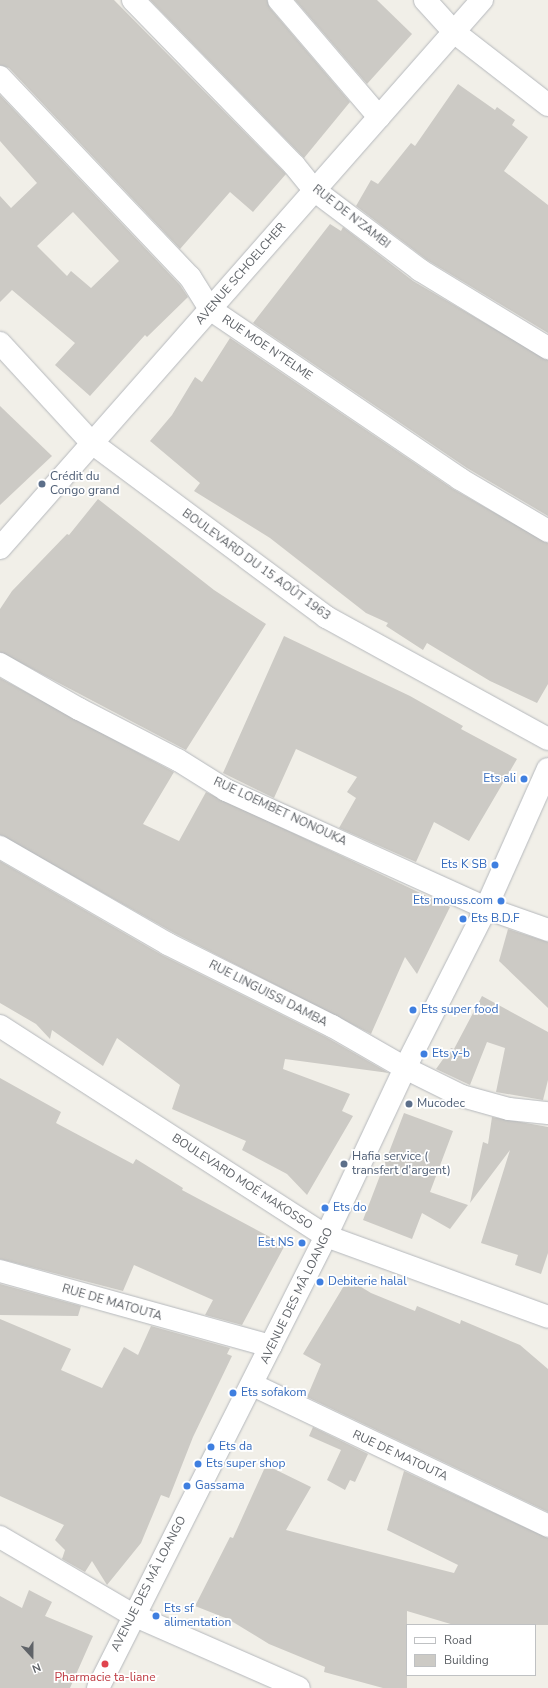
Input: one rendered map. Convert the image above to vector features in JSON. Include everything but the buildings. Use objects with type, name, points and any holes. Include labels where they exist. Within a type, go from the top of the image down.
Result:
[{"type":"street","name":"RUE DE N'ZAMBI","points":[[133,0],[294,165],[314,190],[420,270],[548,348]]},
{"type":"street","points":[[279,0],[379,116]]},
{"type":"street","points":[[426,0],[454,32],[548,105]]},
{"type":"street","name":"AVENUE SCHOELCHER","points":[[0,548],[482,0]]},
{"type":"street","name":"RUE MOE N'TELME","points":[[0,77],[190,277],[210,309],[460,479],[548,531]]},
{"type":"street","name":"BOULEVARD DU 15 AOÛT 1963","points":[[0,343],[92,443],[326,617],[548,739]]},
{"type":"street","name":"RUE LOEMBET NONOUKA","points":[[0,664],[79,710],[178,760],[226,790],[486,908],[548,930]]},
{"type":"street","name":"AVENUE DES MÂ LOANGO","points":[[98,1688],[133,1615],[253,1385],[326,1236],[405,1068],[486,908],[548,769]]},
{"type":"street","name":"RUE LINGUISSI DAMBA","points":[[0,846],[168,944],[332,1026],[405,1068],[462,1096],[509,1109],[548,1113]]},
{"type":"street","name":"BOULEVARD MOÉ MAKOSSO","points":[[0,1026],[326,1236],[548,1317]]},
{"type":"street","name":"RUE DE MATOUTA","points":[[0,1271],[272,1346]]},
{"type":"street","name":"RUE DE MATOUTA","points":[[253,1385],[548,1526]]},
{"type":"street","points":[[0,1537],[133,1615],[299,1688]]},
{"type":"place","name":"Crédit du Congo grand","points":[[42,484]]},
{"type":"place","name":"Ets ali","points":[[524,779]]},
{"type":"place","name":"Ets K SB","points":[[495,865]]},
{"type":"place","name":"Ets mouss.com","points":[[501,901]]},
{"type":"place","name":"Ets B.D.F","points":[[463,919]]},
{"type":"place","name":"Ets super food","points":[[413,1010]]},
{"type":"place","name":"Ets y-b","points":[[424,1054]]},
{"type":"place","name":"Mucodec","points":[[409,1104]]},
{"type":"place","name":"Hafia service ( transfert d'argent)","points":[[344,1164]]},
{"type":"place","name":"Ets do","points":[[325,1208]]},
{"type":"place","name":"Est NS","points":[[302,1243]]},
{"type":"place","name":"Debiterie halal","points":[[320,1282]]},
{"type":"place","name":"Ets sofakom","points":[[233,1393]]},
{"type":"place","name":"Ets da","points":[[211,1447]]},
{"type":"place","name":"Ets super shop","points":[[198,1464]]},
{"type":"place","name":"Gassama","points":[[187,1486]]},
{"type":"place","name":"Ets sf alimentation","points":[[156,1616]]},
{"type":"place","name":"Pharmacie ta-liane","points":[[105,1664]]}]
